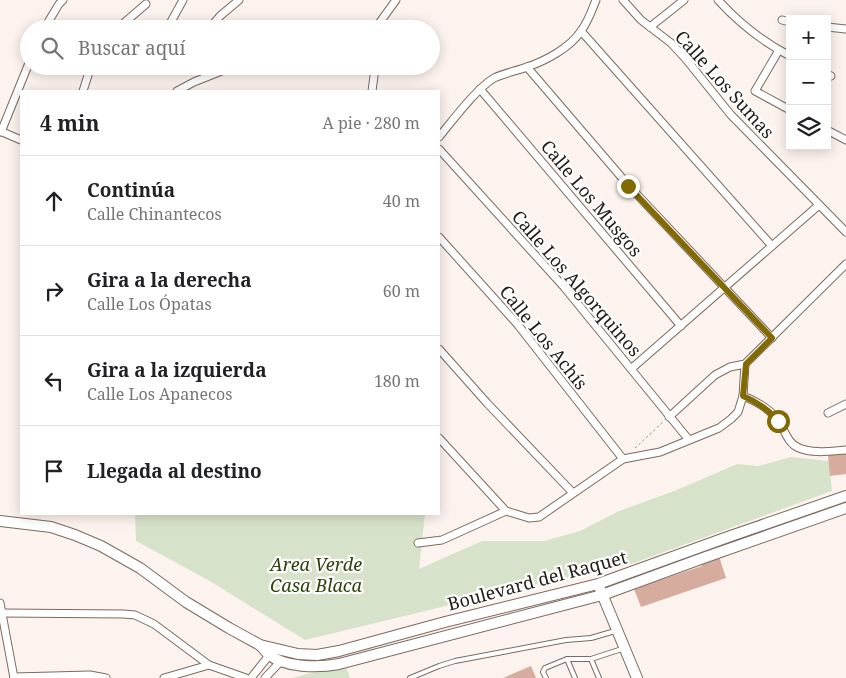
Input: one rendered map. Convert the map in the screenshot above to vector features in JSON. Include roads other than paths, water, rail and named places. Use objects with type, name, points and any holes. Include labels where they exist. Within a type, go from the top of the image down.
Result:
[{"type":"street","points":[[49,20],[63,0]]},
{"type":"street","points":[[172,20],[183,0]]},
{"type":"street","points":[[217,20],[239,0]]},
{"type":"street","points":[[382,20],[396,0]]},
{"type":"street","points":[[440,136],[480,89],[493,79],[544,60],[569,44],[581,31],[596,0]]},
{"type":"street","name":"Calle Los Sumas","points":[[623,0],[640,20],[681,54],[731,115],[846,232]]},
{"type":"street","points":[[650,27],[684,0]]},
{"type":"street","points":[[718,0],[742,25],[786,54]]},
{"type":"street","points":[[127,20],[146,4]]},
{"type":"street","points":[[831,28],[846,29]]},
{"type":"street","points":[[581,31],[772,246]]},
{"type":"street","points":[[779,50],[756,91],[786,108]]},
{"type":"street","points":[[527,67],[628,186],[772,338]]},
{"type":"street","points":[[20,140],[0,132],[24,75]]},
{"type":"street","points":[[83,90],[88,75]]},
{"type":"street","points":[[179,90],[212,75]]},
{"type":"street","points":[[372,90],[374,75]]},
{"type":"street","name":"Calle Los Musgos","points":[[480,89],[680,326]]},
{"type":"street","points":[[831,132],[846,140]]},
{"type":"street","name":"Calle Los Algorquinos","points":[[440,150],[564,287],[688,440]]},
{"type":"street","points":[[631,369],[819,206]]},
{"type":"street","name":"Calle Los Achís","points":[[440,238],[518,325],[623,459]]},
{"type":"street","points":[[669,417],[715,375],[730,367],[746,364],[846,264]]},
{"type":"street","points":[[440,350],[487,403],[573,493]]},
{"type":"street","points":[[440,439],[506,511],[529,518],[539,517],[623,459],[660,452],[719,428],[738,412],[743,396],[746,364]]},
{"type":"street","points":[[743,396],[772,413],[791,444],[814,451],[846,450]]},
{"type":"street","points":[[828,413],[846,404]]},
{"type":"street","name":"Boulevard del Raquet","points":[[0,521],[51,528],[101,546],[140,568],[186,602],[260,645],[272,651],[317,655],[339,651],[445,622],[598,584],[846,496]]},
{"type":"street","name":"Boulevard del Raquet","points":[[272,651],[281,661],[305,666],[318,667],[339,664],[602,595],[846,508]]},
{"type":"street","points":[[418,542],[442,540],[506,511]]},
{"type":"street","points":[[598,584],[638,678]]},
{"type":"street","points":[[0,603],[14,677],[90,675],[106,678]]},
{"type":"street","points":[[2,613],[135,615],[165,631],[209,665],[246,678]]},
{"type":"street","points":[[445,622],[450,634]]},
{"type":"street","points":[[251,678],[272,651]]},
{"type":"street","points":[[317,655],[318,667]]},
{"type":"street","points":[[265,678],[281,661]]},
{"type":"street","points":[[164,678],[209,665]]},
{"type":"lane","points":[[410,678],[455,661],[566,640],[592,638],[617,630]]},
{"type":"lane","points":[[546,678],[543,672],[545,668],[567,659],[591,659],[625,648]]},
{"type":"lane","points":[[567,659],[574,678]]},
{"type":"lane","points":[[591,659],[599,678]]},
{"type":"park label","name":"Area Verde Casa Blaca","points":[[316,574]]}]
